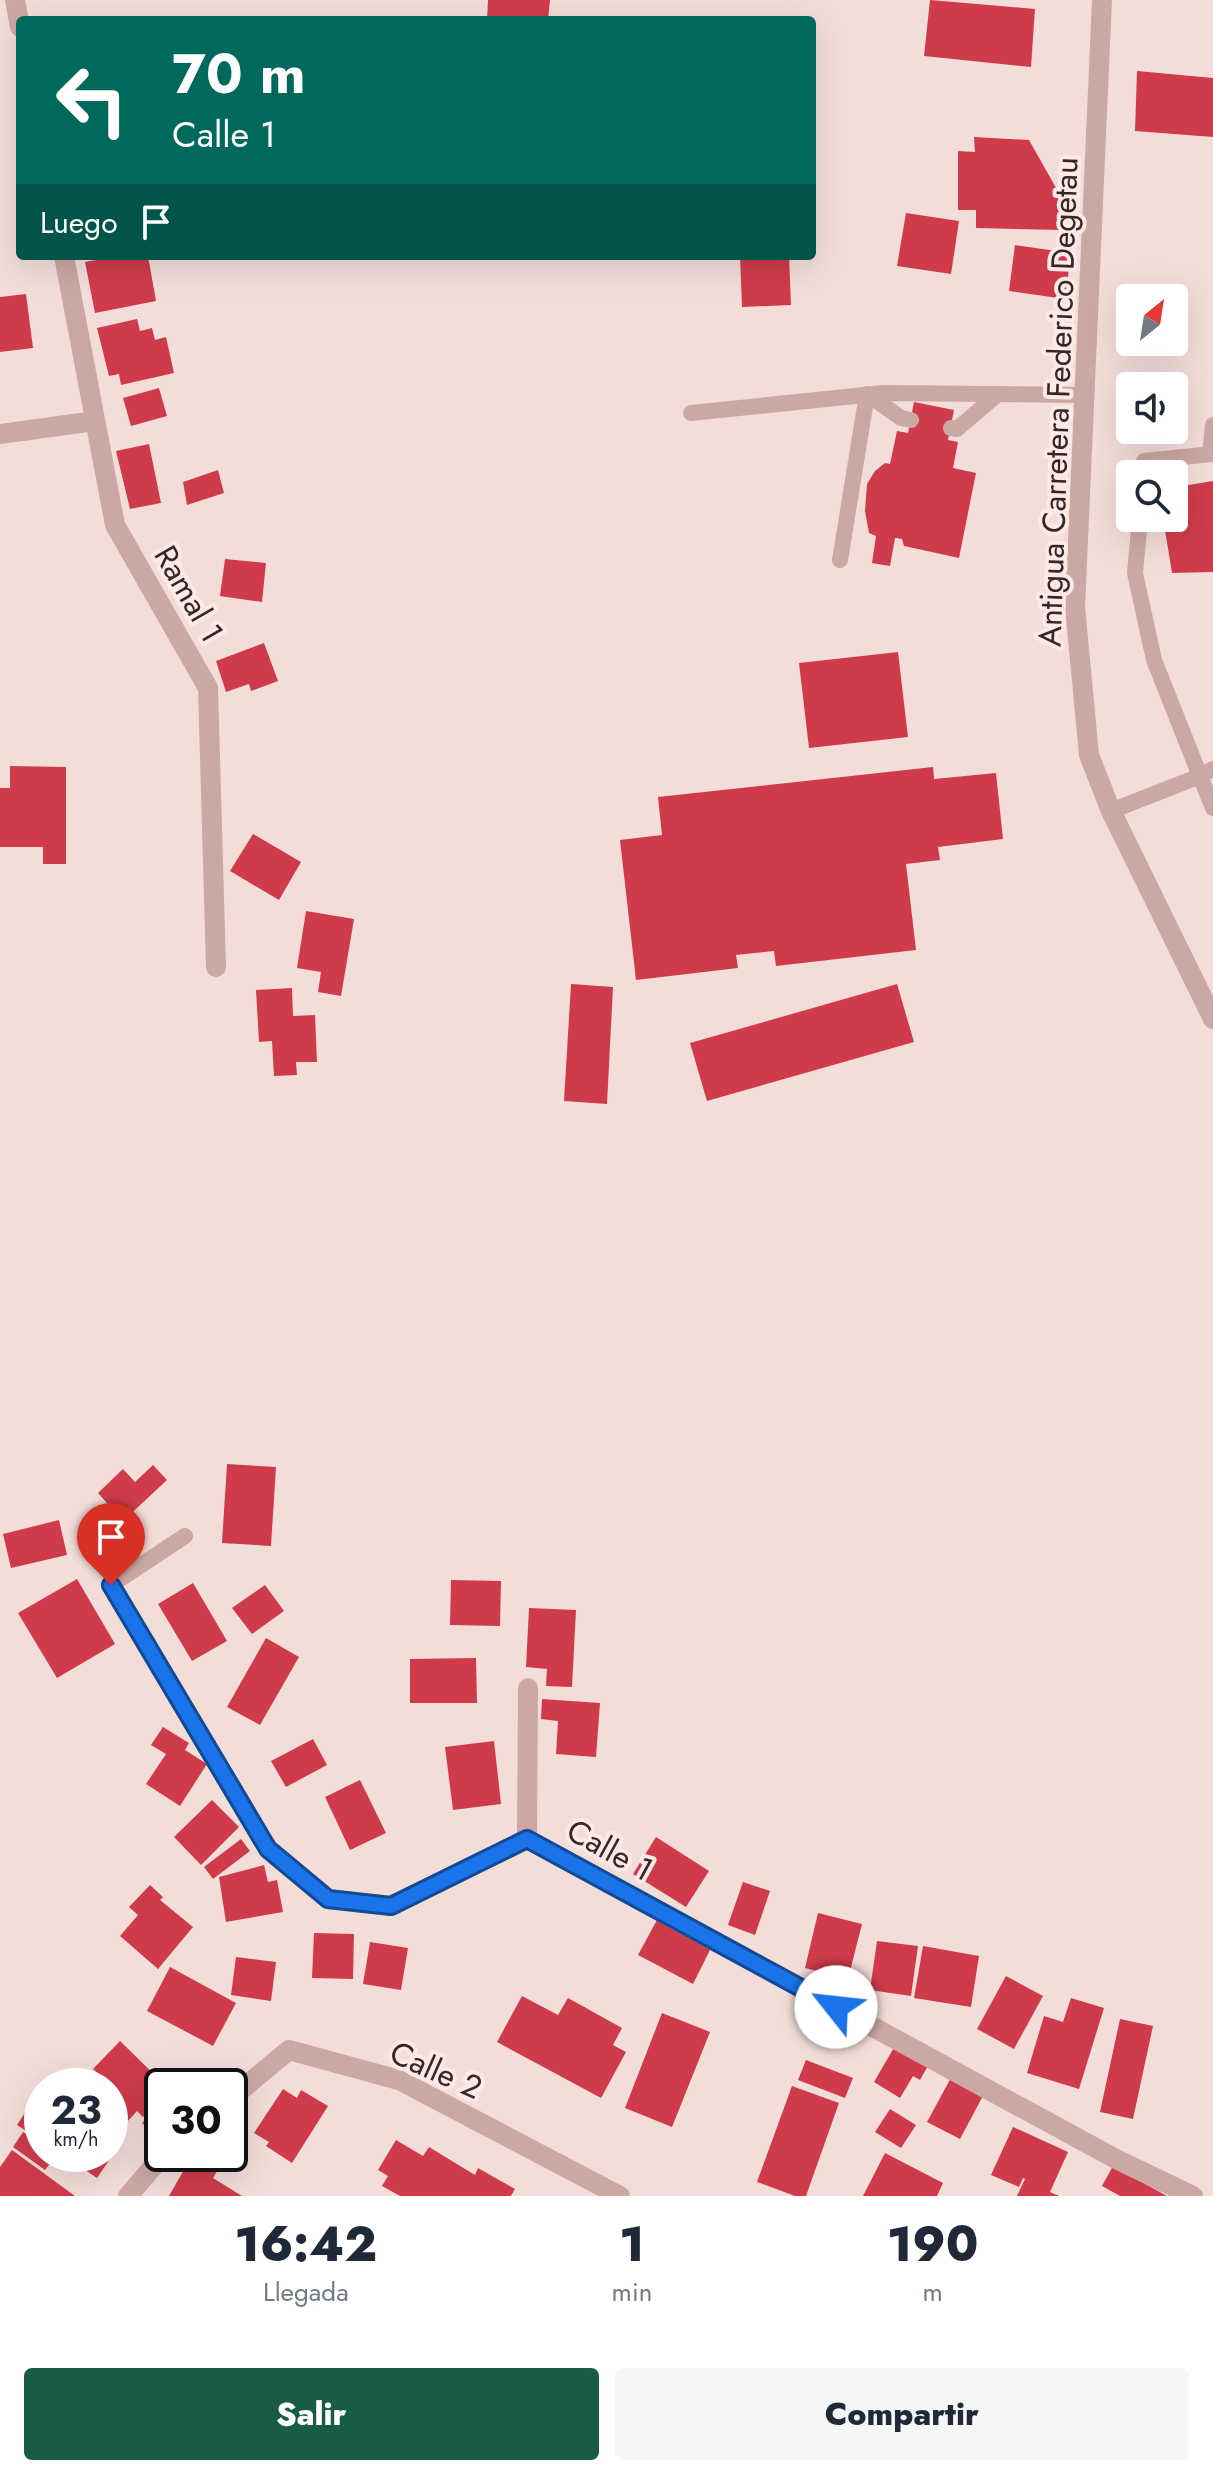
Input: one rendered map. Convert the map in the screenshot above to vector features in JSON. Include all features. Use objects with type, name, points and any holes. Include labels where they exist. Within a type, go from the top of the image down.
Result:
[{"type":"street","name":"Antigua Carretera Federico Degetau","points":[[1102,0],[1075,607],[1089,755],[1111,811],[1213,1019]]},
{"type":"street","name":"Ramal 1","points":[[65,260],[115,525],[208,688],[216,967]]},
{"type":"street","points":[[0,434],[95,421]]},
{"type":"street","name":"Calle 1","points":[[111,1585],[268,1849],[328,1899],[391,1906],[527,1839],[1116,2159],[1193,2196]]},
{"type":"street","points":[[527,1839],[528,1688]]},
{"type":"street","name":"Calle 2","points":[[248,2084],[289,2050],[399,2080],[620,2196]]},
{"type":"street","points":[[128,2196],[149,2172]]},
{"type":"lane","points":[[691,413],[867,394],[1085,395]]},
{"type":"lane","points":[[867,394],[901,418],[911,420]]},
{"type":"lane","points":[[840,560],[867,394]]},
{"type":"lane","points":[[951,428],[957,429],[998,394]]},
{"type":"lane","points":[[1154,460],[1212,454],[1213,425]]},
{"type":"lane","points":[[1139,532],[1135,573],[1154,660],[1206,773],[1213,808]]},
{"type":"lane","points":[[1111,811],[1206,773]]},
{"type":"lane","points":[[111,1585],[185,1536]]},
{"type":"building","points":[[488,0],[550,0],[548,16],[487,16]]},
{"type":"building","points":[[930,0],[1035,9],[1031,67],[924,56]]},
{"type":"building","points":[[1137,71],[1213,78],[1213,137],[1135,131]]},
{"type":"building","points":[[974,137],[1029,140],[1064,202],[1061,230],[976,228],[976,210],[958,210],[958,151],[975,152]]},
{"type":"building","points":[[906,213],[959,221],[951,274],[897,266]]},
{"type":"building","points":[[1015,245],[1071,253],[1065,299],[1009,291]]},
{"type":"building","points":[[149,260],[156,301],[95,313],[85,262]]},
{"type":"building","points":[[740,260],[789,260],[791,305],[742,307]]},
{"type":"building","points":[[26,294],[33,348],[0,352],[0,297]]},
{"type":"building","points":[[137,319],[140,331],[152,328],[155,340],[166,337],[174,373],[121,385],[119,374],[109,376],[97,328]]},
{"type":"building","points":[[159,388],[167,416],[131,426],[123,398]]},
{"type":"building","points":[[914,402],[954,410],[948,440],[958,442],[953,468],[976,473],[959,558],[904,546],[902,539],[895,538],[890,566],[872,563],[876,536],[869,533],[865,511],[867,484],[875,471],[885,463],[890,464],[897,431],[908,433]]},
{"type":"building","points":[[149,444],[161,503],[130,509],[116,451]]},
{"type":"building","points":[[218,470],[224,493],[187,505],[183,482]]},
{"type":"building","points":[[1213,481],[1213,572],[1172,573],[1165,532],[1188,532],[1188,485]]},
{"type":"building","points":[[225,559],[266,563],[262,602],[220,596]]},
{"type":"building","points":[[264,643],[278,681],[251,691],[249,684],[226,692],[216,661]]},
{"type":"building","points":[[898,652],[908,737],[809,748],[799,663]]},
{"type":"building","points":[[10,766],[66,767],[66,864],[43,864],[43,847],[0,847],[0,788],[10,788]]},
{"type":"building","points":[[933,767],[934,779],[996,773],[1003,839],[938,847],[940,860],[906,864],[916,950],[776,966],[774,951],[736,955],[738,968],[636,980],[620,840],[662,835],[658,797]]},
{"type":"building","points":[[253,834],[301,862],[279,900],[230,871]]},
{"type":"building","points":[[306,911],[354,919],[341,996],[318,992],[321,972],[297,968]]},
{"type":"building","points":[[571,984],[613,987],[607,1104],[564,1101]]},
{"type":"building","points":[[897,984],[914,1042],[707,1101],[690,1043]]},
{"type":"building","points":[[292,988],[293,1016],[315,1015],[317,1062],[296,1062],[297,1075],[274,1076],[272,1041],[259,1042],[256,990]]},
{"type":"building","points":[[227,1464],[276,1467],[271,1546],[222,1543]]},
{"type":"building","points":[[153,1465],[167,1480],[123,1521],[98,1493],[123,1469],[135,1482]]},
{"type":"building","points":[[59,1520],[67,1555],[11,1568],[3,1534]]},
{"type":"building","points":[[77,1579],[115,1644],[57,1678],[18,1613]]},
{"type":"building","points":[[451,1580],[501,1581],[500,1626],[450,1625]]},
{"type":"building","points":[[193,1583],[227,1641],[192,1661],[158,1604]]},
{"type":"building","points":[[265,1585],[284,1611],[252,1634],[232,1608]]},
{"type":"building","points":[[529,1608],[576,1610],[572,1687],[546,1686],[547,1669],[526,1667]]},
{"type":"building","points":[[266,1638],[299,1657],[260,1725],[227,1707]]},
{"type":"building","points":[[476,1658],[477,1703],[410,1703],[410,1659]]},
{"type":"building","points":[[542,1699],[600,1703],[596,1757],[556,1754],[558,1721],[541,1719]]},
{"type":"building","points":[[163,1727],[189,1743],[185,1750],[207,1764],[180,1806],[146,1784],[166,1754],[151,1745]]},
{"type":"building","points":[[313,1739],[327,1765],[286,1787],[271,1761]]},
{"type":"building","points":[[494,1741],[501,1804],[453,1810],[445,1747]]},
{"type":"building","points":[[360,1780],[386,1833],[350,1850],[325,1797]]},
{"type":"building","points":[[212,1800],[239,1827],[201,1865],[174,1837]]},
{"type":"building","points":[[656,1837],[709,1871],[686,1907],[633,1874]]},
{"type":"building","points":[[241,1839],[250,1851],[213,1879],[204,1867]]},
{"type":"building","points":[[264,1865],[268,1882],[277,1880],[283,1912],[226,1922],[219,1877]]},
{"type":"building","points":[[743,1882],[770,1891],[755,1935],[728,1925]]},
{"type":"building","points":[[150,1885],[163,1897],[160,1900],[193,1927],[158,1969],[120,1936],[138,1915],[129,1907]]},
{"type":"building","points":[[818,1913],[862,1924],[848,1979],[805,1968]]},
{"type":"building","points":[[657,1920],[711,1948],[693,1984],[638,1955]]},
{"type":"building","points":[[314,1933],[354,1934],[353,1979],[312,1978]]},
{"type":"building","points":[[877,1941],[918,1946],[911,1996],[870,1990]]},
{"type":"building","points":[[370,1942],[408,1948],[401,1990],[363,1984]]},
{"type":"building","points":[[923,1946],[979,1956],[971,2007],[914,1998]]},
{"type":"building","points":[[236,1957],[276,1962],[271,2001],[231,1995]]},
{"type":"building","points":[[170,1967],[236,2003],[213,2046],[147,2011]]},
{"type":"building","points":[[1006,1976],[1043,1996],[1014,2049],[977,2029]]},
{"type":"building","points":[[522,1996],[558,2015],[568,1998],[622,2028],[613,2045],[626,2052],[601,2098],[497,2042]]},
{"type":"building","points":[[1071,1998],[1104,2008],[1079,2089],[1027,2073],[1044,2016],[1063,2022]]},
{"type":"building","points":[[662,2013],[710,2032],[672,2127],[625,2108]]},
{"type":"building","points":[[1120,2019],[1153,2026],[1133,2119],[1100,2112]]},
{"type":"building","points":[[120,2041],[148,2068],[144,2068],[143,2117],[137,2111],[128,2121],[128,2068],[94,2068]]},
{"type":"building","points":[[896,2044],[929,2064],[920,2080],[913,2076],[900,2098],[874,2082]]},
{"type":"building","points":[[806,2060],[853,2078],[845,2098],[798,2080]]},
{"type":"building","points":[[953,2074],[985,2092],[960,2139],[927,2122]]},
{"type":"building","points":[[792,2086],[839,2103],[806,2196],[795,2196],[757,2182]]},
{"type":"building","points":[[283,2089],[297,2098],[301,2090],[328,2106],[292,2163],[266,2146],[269,2142],[254,2133]]},
{"type":"building","points":[[890,2109],[916,2125],[901,2148],[875,2132]]},
{"type":"building","points":[[24,2114],[24,2129],[17,2125]]},
{"type":"building","points":[[1013,2127],[1068,2152],[1050,2192],[1059,2196],[1017,2196],[1025,2179],[1019,2187],[991,2175]]},
{"type":"building","points":[[23,2132],[24,2133],[24,2155],[13,2147]]},
{"type":"building","points":[[396,2140],[423,2156],[429,2147],[475,2175],[478,2168],[515,2189],[511,2196],[400,2196],[382,2186],[388,2176],[378,2170]]},
{"type":"building","points":[[12,2150],[24,2159],[24,2172],[42,2172],[75,2196],[0,2196],[0,2167]]},
{"type":"building","points":[[885,2153],[943,2183],[937,2196],[863,2196]]},
{"type":"building","points":[[1113,2166],[1167,2196],[1120,2196],[1102,2186]]},
{"type":"building","points":[[183,2172],[217,2172],[213,2178],[242,2196],[169,2196]]},
{"type":"route","points":[[111,1585],[268,1849],[328,1899],[391,1906],[527,1839],[836,2007]]}]
